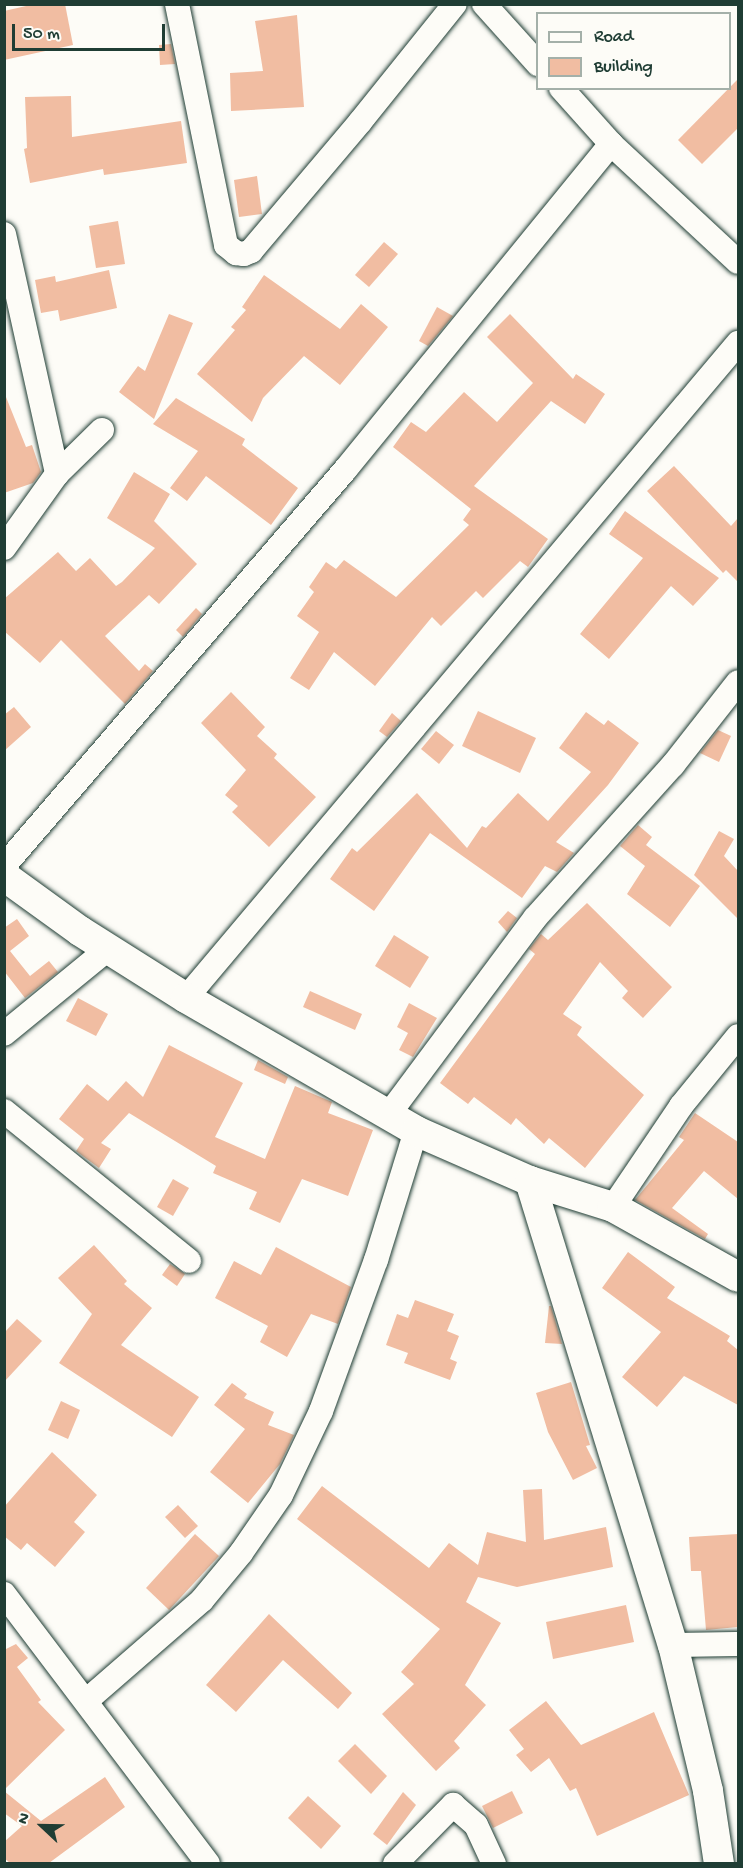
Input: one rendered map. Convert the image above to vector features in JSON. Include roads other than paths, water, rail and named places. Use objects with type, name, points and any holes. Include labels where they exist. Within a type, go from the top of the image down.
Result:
[{"type":"street","points":[[177,4],[226,245],[236,253],[244,254],[251,251],[360,122],[455,4]]},
{"type":"street","points":[[484,4],[536,63]]},
{"type":"street","points":[[563,90],[611,144],[738,262]]},
{"type":"street","points":[[4,866],[345,470],[611,144]]},
{"type":"street","points":[[4,234],[57,474]]},
{"type":"street","points":[[186,998],[738,343]]},
{"type":"street","points":[[4,548],[57,474],[102,430]]},
{"type":"street","points":[[389,1114],[535,918],[673,765],[738,682]]},
{"type":"street","points":[[4,876],[108,949],[186,998],[416,1131],[530,1181],[613,1207],[738,1276]]},
{"type":"street","points":[[4,1035],[108,949]]},
{"type":"street","points":[[613,1207],[681,1106],[738,1036]]},
{"type":"street","points":[[4,1111],[189,1261]]},
{"type":"street","points":[[86,1701],[202,1600],[241,1553],[281,1495],[321,1410],[376,1260],[416,1131]]},
{"type":"street","points":[[530,1181],[673,1645],[708,1791],[719,1863]]},
{"type":"street","points":[[4,1594],[208,1863]]},
{"type":"street","points":[[673,1645],[738,1644]]},
{"type":"street","points":[[395,1863],[453,1805],[476,1825],[494,1863]]}]
